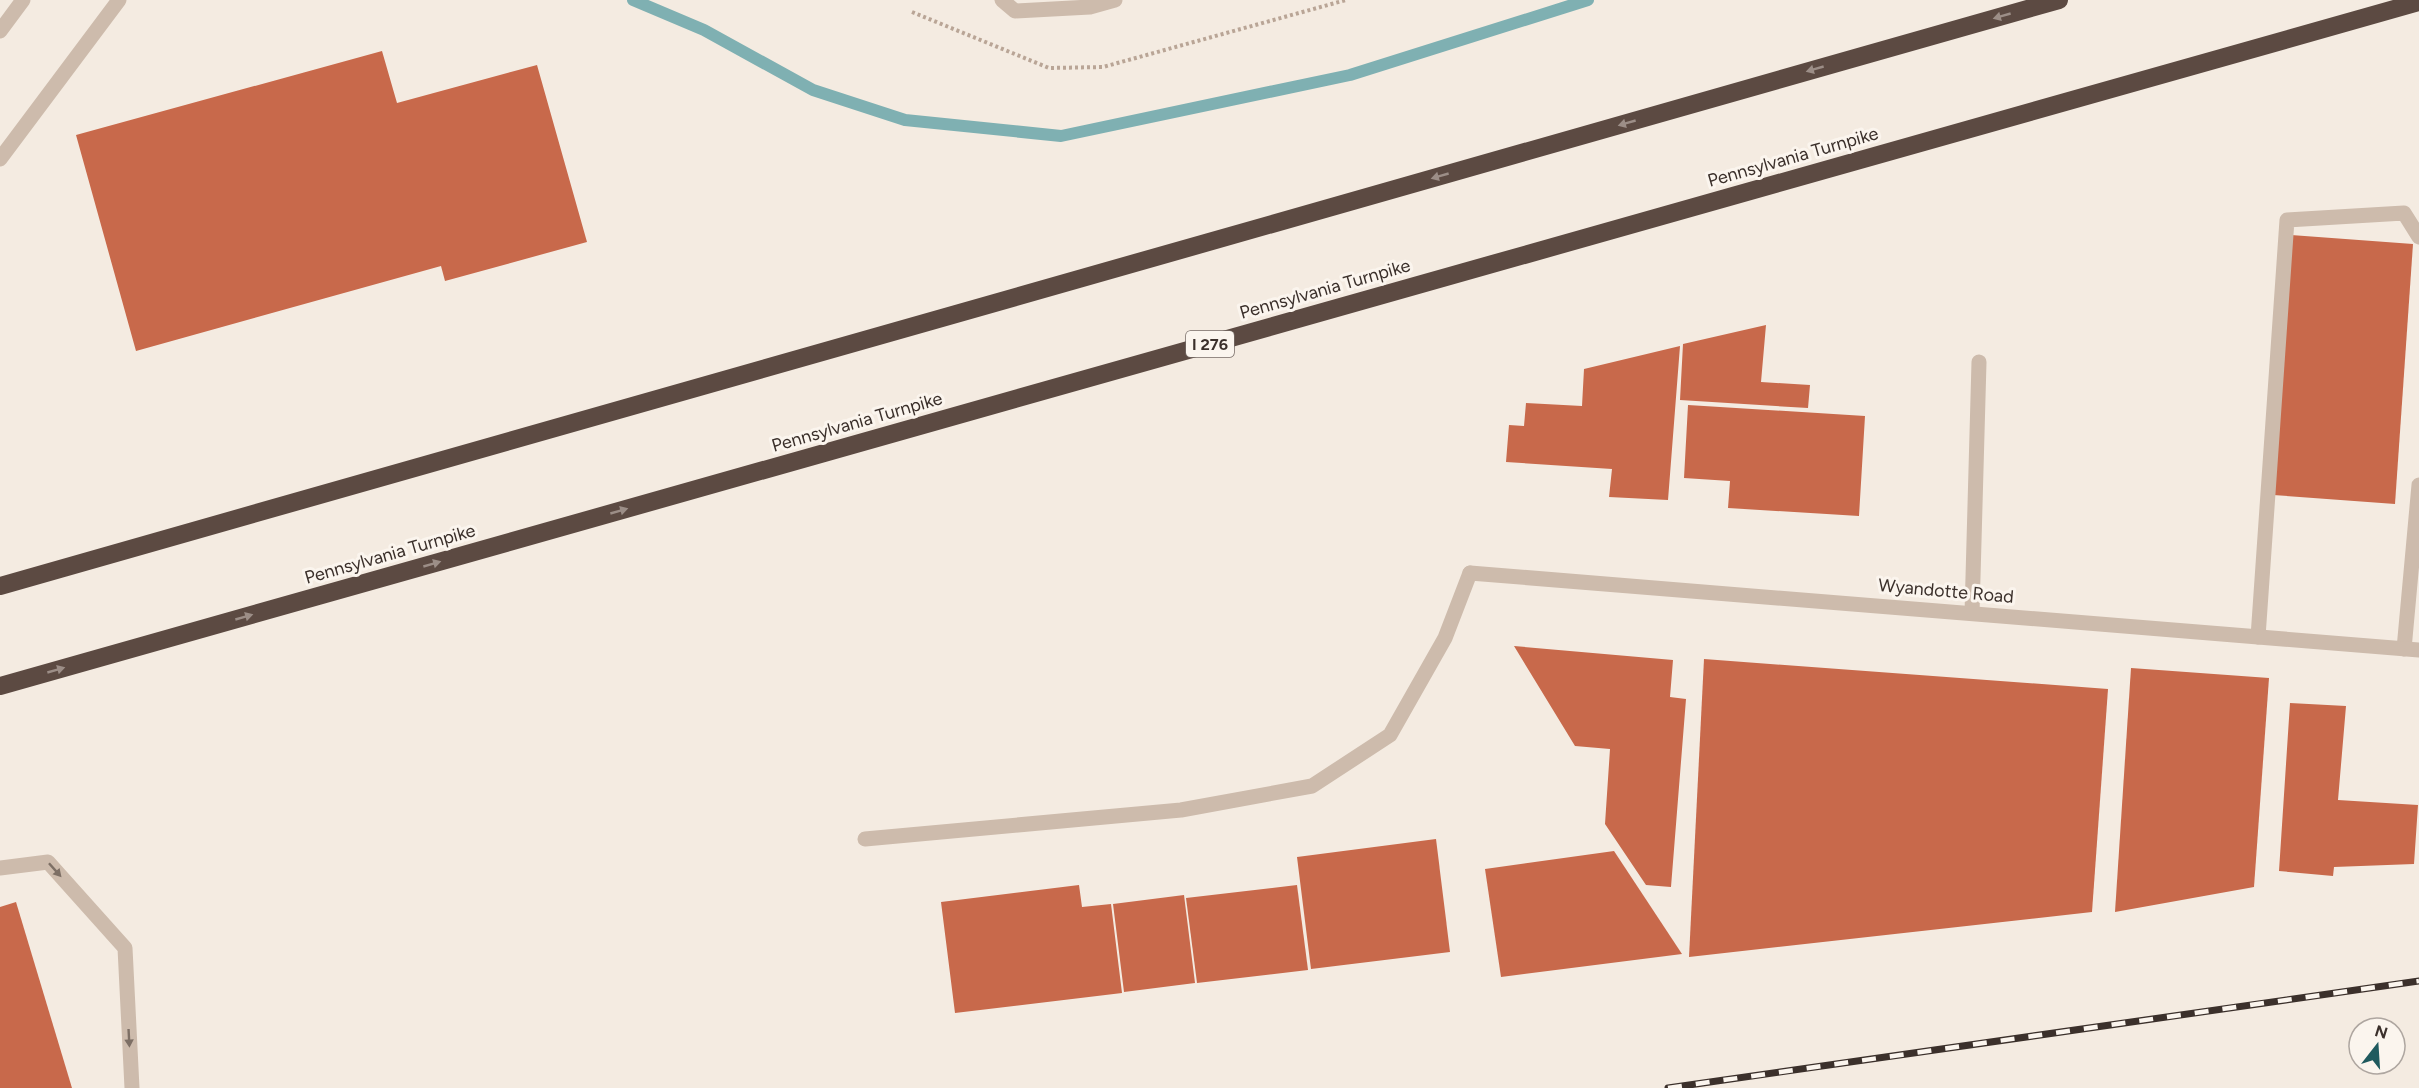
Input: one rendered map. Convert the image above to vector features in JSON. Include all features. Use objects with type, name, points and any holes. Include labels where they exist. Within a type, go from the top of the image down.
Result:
[{"type":"highway","points":[[0,586],[2058,0]]},
{"type":"highway","name":"Pennsylvania Turnpike","points":[[0,686],[2419,2]]},
{"type":"street","points":[[0,31],[23,0]]},
{"type":"street","points":[[0,159],[118,0]]},
{"type":"street","points":[[1002,0],[1015,11],[1090,7],[1115,0]]},
{"type":"street","points":[[2258,637],[2286,220],[2404,213],[2419,237]]},
{"type":"street","points":[[1972,613],[1979,362]]},
{"type":"street","points":[[2411,649],[2419,486]]},
{"type":"street","name":"Wyandotte Road","points":[[865,839],[1181,810],[1312,786],[1390,735],[1445,638],[1470,573],[2411,649]]},
{"type":"street","points":[[0,868],[48,862],[125,948],[132,1088]]},
{"type":"path","points":[[912,12],[1049,68],[1103,67],[1346,0]]},
{"type":"building","points":[[382,51],[397,103],[537,65],[587,242],[445,281],[441,266],[136,351],[76,135]]},
{"type":"building","points":[[2291,235],[2413,244],[2395,504],[2273,495]]},
{"type":"building","points":[[1766,325],[1761,382],[1810,385],[1808,408],[1680,400],[1683,344]]},
{"type":"building","points":[[1680,346],[1668,500],[1609,497],[1612,469],[1506,462],[1509,425],[1524,426],[1526,403],[1582,406],[1584,369]]},
{"type":"building","points":[[1688,405],[1865,416],[1859,516],[1728,508],[1730,481],[1684,478]]},
{"type":"building","points":[[1514,646],[1673,660],[1670,697],[1686,699],[1671,887],[1646,885],[1605,824],[1610,749],[1575,746]]},
{"type":"building","points":[[1704,659],[2108,689],[2092,912],[1689,957]]},
{"type":"building","points":[[2131,668],[2269,678],[2254,887],[2115,912]]},
{"type":"building","points":[[2290,703],[2346,706],[2338,800],[2418,805],[2414,864],[2334,867],[2333,876],[2279,871]]},
{"type":"building","points":[[1436,839],[1450,952],[1311,969],[1297,857]]},
{"type":"building","points":[[1614,851],[1682,954],[1501,977],[1485,869]]},
{"type":"building","points":[[1079,885],[1082,907],[1111,904],[1122,993],[955,1013],[941,902]]},
{"type":"building","points":[[1297,885],[1308,970],[1197,983],[1186,898]]},
{"type":"building","points":[[1184,895],[1195,983],[1124,992],[1113,904]]},
{"type":"building","points":[[16,902],[72,1088],[0,1088],[0,907]]},
{"type":"waterway","points":[[633,0],[704,30],[813,90],[905,120],[1061,136],[1350,75],[1588,0]]},
{"type":"railway","points":[[1668,1088],[2419,981]]}]
